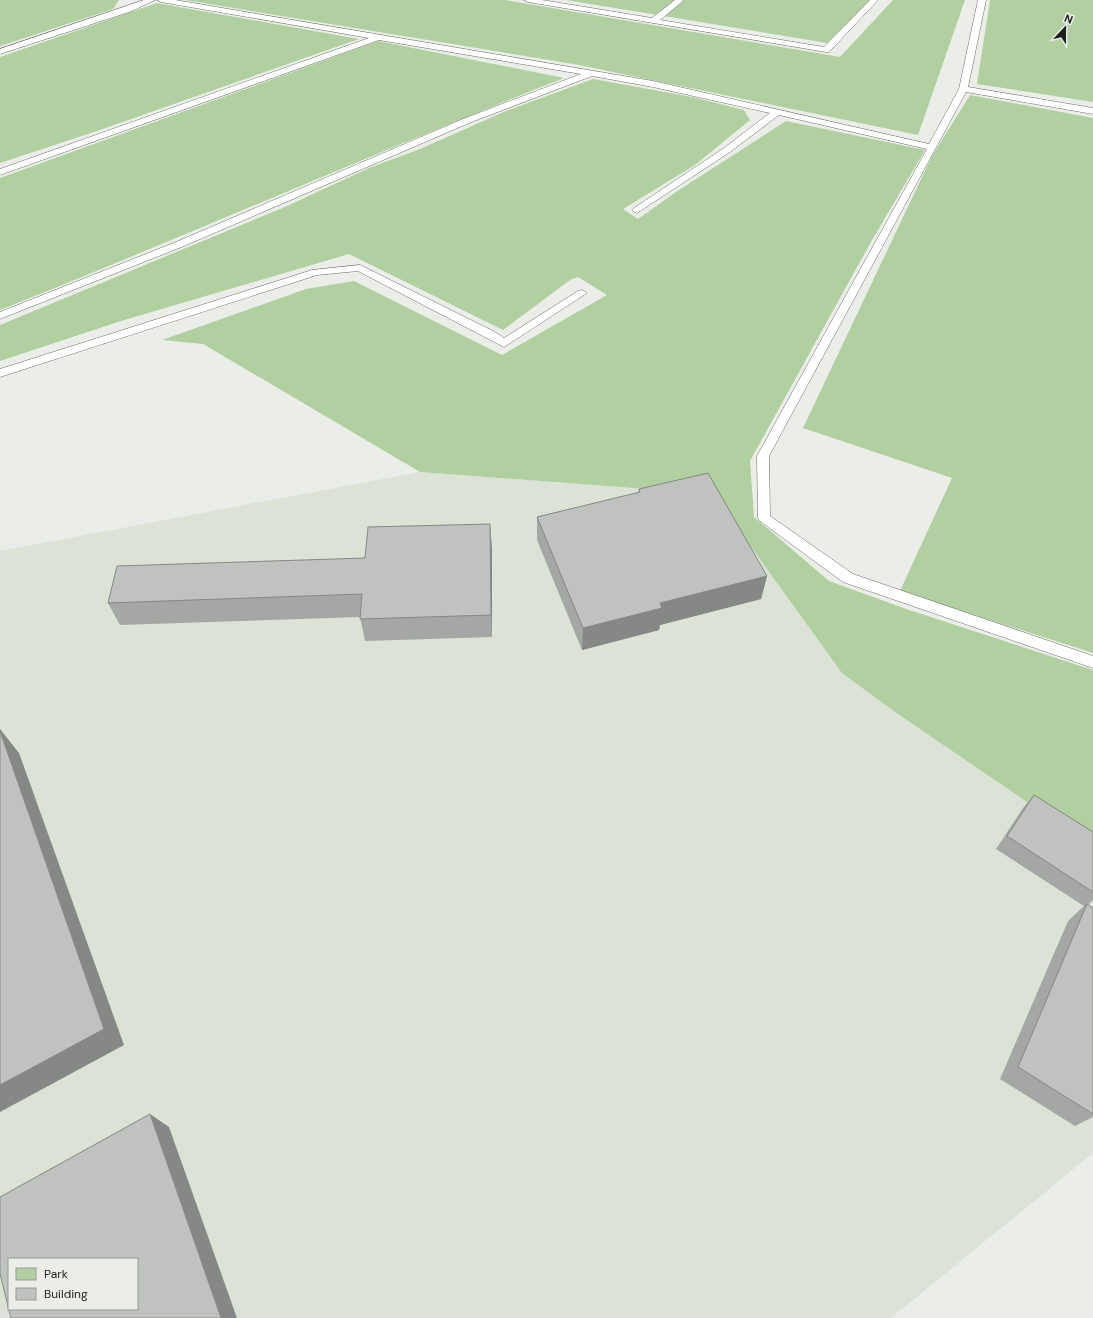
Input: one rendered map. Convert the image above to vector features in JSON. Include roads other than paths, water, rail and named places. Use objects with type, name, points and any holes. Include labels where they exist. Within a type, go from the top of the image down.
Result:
[{"type":"lane","points":[[0,52],[122,12],[151,0]]},
{"type":"lane","points":[[161,0],[653,84],[932,147]]},
{"type":"lane","points":[[528,0],[826,50],[874,0]]},
{"type":"lane","points":[[654,21],[680,0]]},
{"type":"lane","points":[[982,0],[963,89],[763,456],[764,518],[848,578],[1093,662]]},
{"type":"lane","points":[[0,172],[378,38]]},
{"type":"lane","points":[[0,316],[180,244],[466,121],[591,73]]},
{"type":"lane","points":[[963,89],[1093,111]]},
{"type":"lane","points":[[637,210],[727,150],[777,112]]},
{"type":"lane","points":[[0,373],[171,317],[316,272],[360,268],[491,334],[504,343],[582,293]]}]
